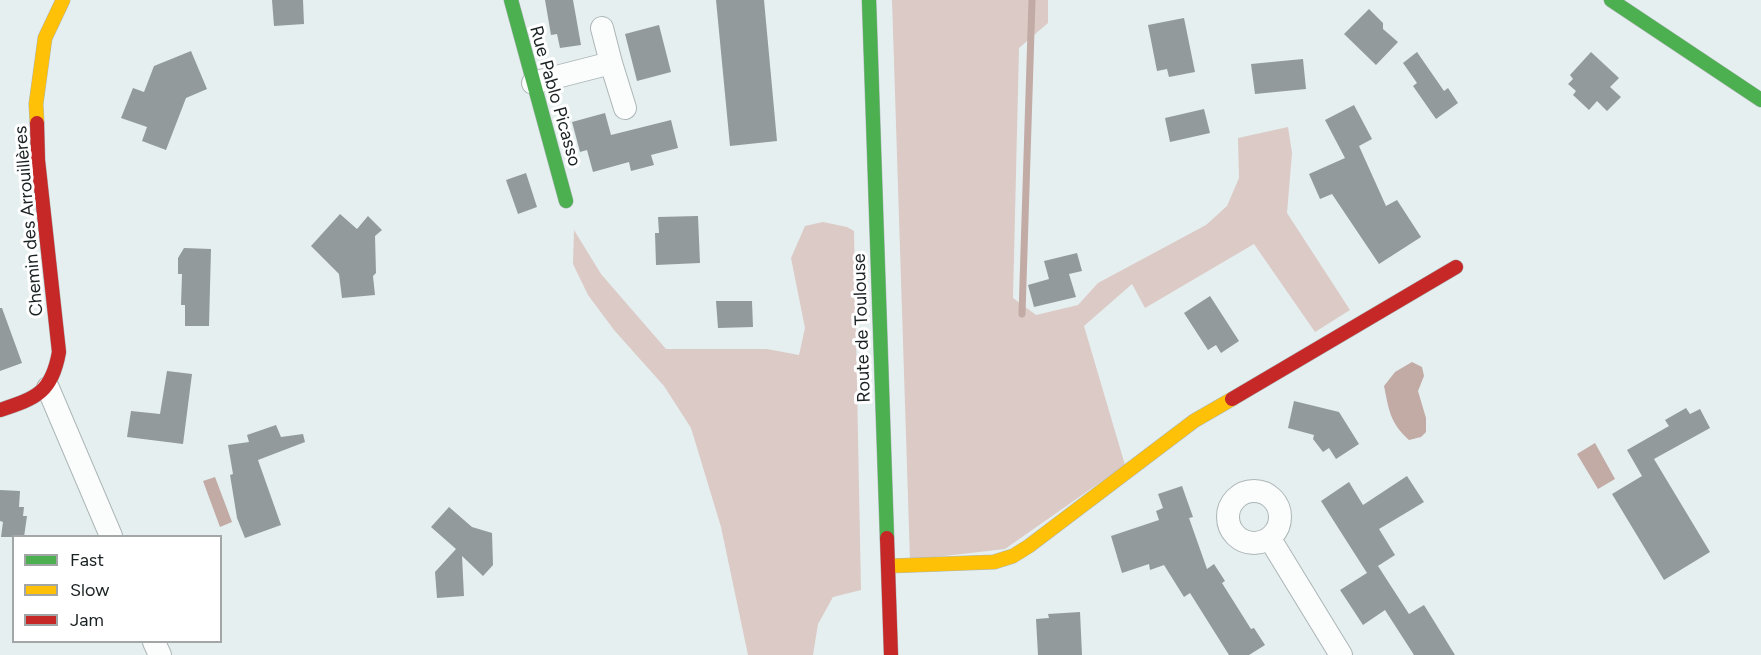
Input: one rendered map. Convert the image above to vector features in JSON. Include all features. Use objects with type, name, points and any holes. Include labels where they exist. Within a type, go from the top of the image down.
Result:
[{"type":"street","name":"Chemin des Arrouillères","points":[[48,388],[54,379],[59,352],[38,160],[36,104],[45,38],[63,0]]},
{"type":"street","name":"Rue Pablo Picasso","points":[[511,0],[566,201]]},
{"type":"street","name":"Route de Toulouse","points":[[869,0],[891,655]]},
{"type":"street","points":[[1611,0],[1761,100]]},
{"type":"street","points":[[602,28],[625,108]]},
{"type":"street","points":[[533,83],[611,63]]},
{"type":"street","points":[[889,566],[994,562],[1013,556],[1194,421],[1456,267]]},
{"type":"street","points":[[0,410],[28,401],[48,388],[110,535]]},
{"type":"street","points":[[1270,539],[1341,655]]},
{"type":"shaded area","points":[[892,0],[1048,0],[1048,23],[1019,48],[1013,298],[1036,315],[1078,305],[1098,283],[1206,225],[1227,206],[1239,178],[1238,138],[1288,127],[1292,153],[1287,213],[1350,310],[1315,332],[1254,244],[1145,308],[1132,284],[1084,326],[1125,465],[1005,549],[910,560]]},
{"type":"shaded area","points":[[823,222],[847,227],[854,231],[861,590],[833,597],[818,624],[813,655],[748,655],[721,527],[691,428],[664,386],[614,330],[588,295],[573,264],[574,230],[601,274],[666,349],[767,349],[799,355],[805,328],[791,258],[805,226]]},
{"type":"shaded area","points":[[1412,362],[1422,367],[1424,376],[1418,391],[1426,418],[1426,432],[1421,437],[1409,440],[1394,422],[1384,386],[1395,372]]},
{"type":"shaded area","points":[[1595,443],[1615,479],[1598,489],[1577,454]]},
{"type":"shaded area","points":[[215,477],[232,522],[220,527],[203,481]]},
{"type":"building","points":[[272,0],[303,0],[304,24],[274,26]]},
{"type":"building","points":[[545,0],[573,0],[581,45],[560,48],[557,34],[551,35]]},
{"type":"building","points":[[716,0],[764,0],[777,141],[730,146]]},
{"type":"building","points":[[1369,9],[1383,23],[1383,29],[1398,42],[1376,65],[1344,34]]},
{"type":"building","points":[[1184,18],[1195,72],[1169,77],[1167,69],[1157,71],[1148,25]]},
{"type":"building","points":[[659,25],[671,72],[637,81],[625,34]]},
{"type":"building","points":[[191,51],[207,89],[186,98],[166,150],[142,141],[147,127],[121,118],[133,88],[144,92],[154,66]]},
{"type":"building","points":[[1417,52],[1444,91],[1448,88],[1458,103],[1436,119],[1413,86],[1417,83],[1403,63]]},
{"type":"building","points":[[1591,52],[1619,78],[1610,87],[1621,97],[1607,111],[1597,101],[1589,110],[1573,95],[1576,91],[1568,84],[1573,79],[1570,75]]},
{"type":"building","points":[[1303,59],[1306,89],[1255,94],[1251,64]]},
{"type":"building","points":[[1354,105],[1372,139],[1359,146],[1386,206],[1397,200],[1421,237],[1379,264],[1332,194],[1320,199],[1309,174],[1345,158],[1325,120]]},
{"type":"building","points":[[1204,109],[1210,133],[1170,142],[1165,118]]},
{"type":"building","points":[[605,113],[611,135],[671,120],[678,148],[651,155],[654,165],[631,171],[629,162],[593,172],[587,150],[580,152],[572,122]]},
{"type":"building","points":[[526,173],[537,207],[518,214],[506,180]]},
{"type":"building","points":[[340,214],[357,229],[368,216],[382,230],[375,236],[376,273],[373,276],[375,295],[342,298],[339,274],[311,246]]},
{"type":"building","points":[[698,216],[700,263],[656,265],[655,233],[659,233],[658,217]]},
{"type":"building","points":[[184,248],[211,249],[209,326],[185,326],[185,305],[181,305],[182,274],[178,274],[178,258]]},
{"type":"building","points":[[1077,253],[1082,271],[1069,274],[1076,297],[1034,307],[1028,285],[1049,279],[1044,261]]},
{"type":"building","points":[[1210,296],[1239,341],[1221,353],[1216,345],[1208,350],[1184,313]]},
{"type":"building","points":[[716,301],[752,301],[753,327],[718,328]]},
{"type":"building","points":[[0,308],[2,308],[22,363],[0,371]]},
{"type":"building","points":[[167,371],[192,374],[183,444],[127,437],[131,411],[160,414]]},
{"type":"building","points":[[1294,401],[1339,412],[1359,444],[1336,459],[1329,448],[1323,452],[1313,439],[1314,435],[1288,428]]},
{"type":"building","points":[[1686,408],[1690,414],[1700,409],[1710,428],[1654,459],[1710,552],[1664,580],[1612,494],[1642,476],[1627,450],[1669,426],[1665,420]]},
{"type":"building","points":[[276,425],[281,437],[303,434],[305,442],[258,460],[281,525],[245,538],[237,518],[228,445],[249,442],[247,435]]},
{"type":"building","points":[[1407,476],[1424,502],[1379,529],[1395,555],[1367,573],[1321,501],[1349,482],[1363,505]]},
{"type":"building","points":[[1182,486],[1193,517],[1189,518],[1207,569],[1214,564],[1225,581],[1222,583],[1251,629],[1254,628],[1265,645],[1249,655],[1229,655],[1190,593],[1184,597],[1164,565],[1150,570],[1149,564],[1122,573],[1111,536],[1159,520],[1156,511],[1163,508],[1158,494]]},
{"type":"building","points":[[0,490],[20,491],[19,507],[24,507],[23,516],[27,516],[24,535],[1,537],[3,522],[0,521]]},
{"type":"building","points":[[449,507],[472,527],[492,533],[493,565],[483,576],[462,556],[464,596],[437,598],[435,572],[456,549],[431,527]]},
{"type":"building","points":[[1378,566],[1409,614],[1424,605],[1455,655],[1414,655],[1385,610],[1363,625],[1340,590]]},
{"type":"building","points":[[1080,612],[1082,655],[1038,655],[1036,619],[1049,618],[1048,614]]},
{"type":"waterway","points":[[1022,314],[1032,0]]},
{"type":"traffic: fast","points":[[511,0],[566,201]]},
{"type":"traffic: fast","points":[[869,0],[887,538]]},
{"type":"traffic: fast","points":[[1611,0],[1761,100]]},
{"type":"traffic: slow","points":[[37,123],[36,104],[45,38],[63,0]]},
{"type":"traffic: slow","points":[[889,566],[994,562],[1013,556],[1194,421],[1232,399]]},
{"type":"traffic: jam","points":[[0,410],[24,402],[41,392],[52,376],[59,352],[38,160],[37,123]]},
{"type":"traffic: jam","points":[[1232,399],[1456,267]]},
{"type":"traffic: jam","points":[[887,538],[891,655]]}]
